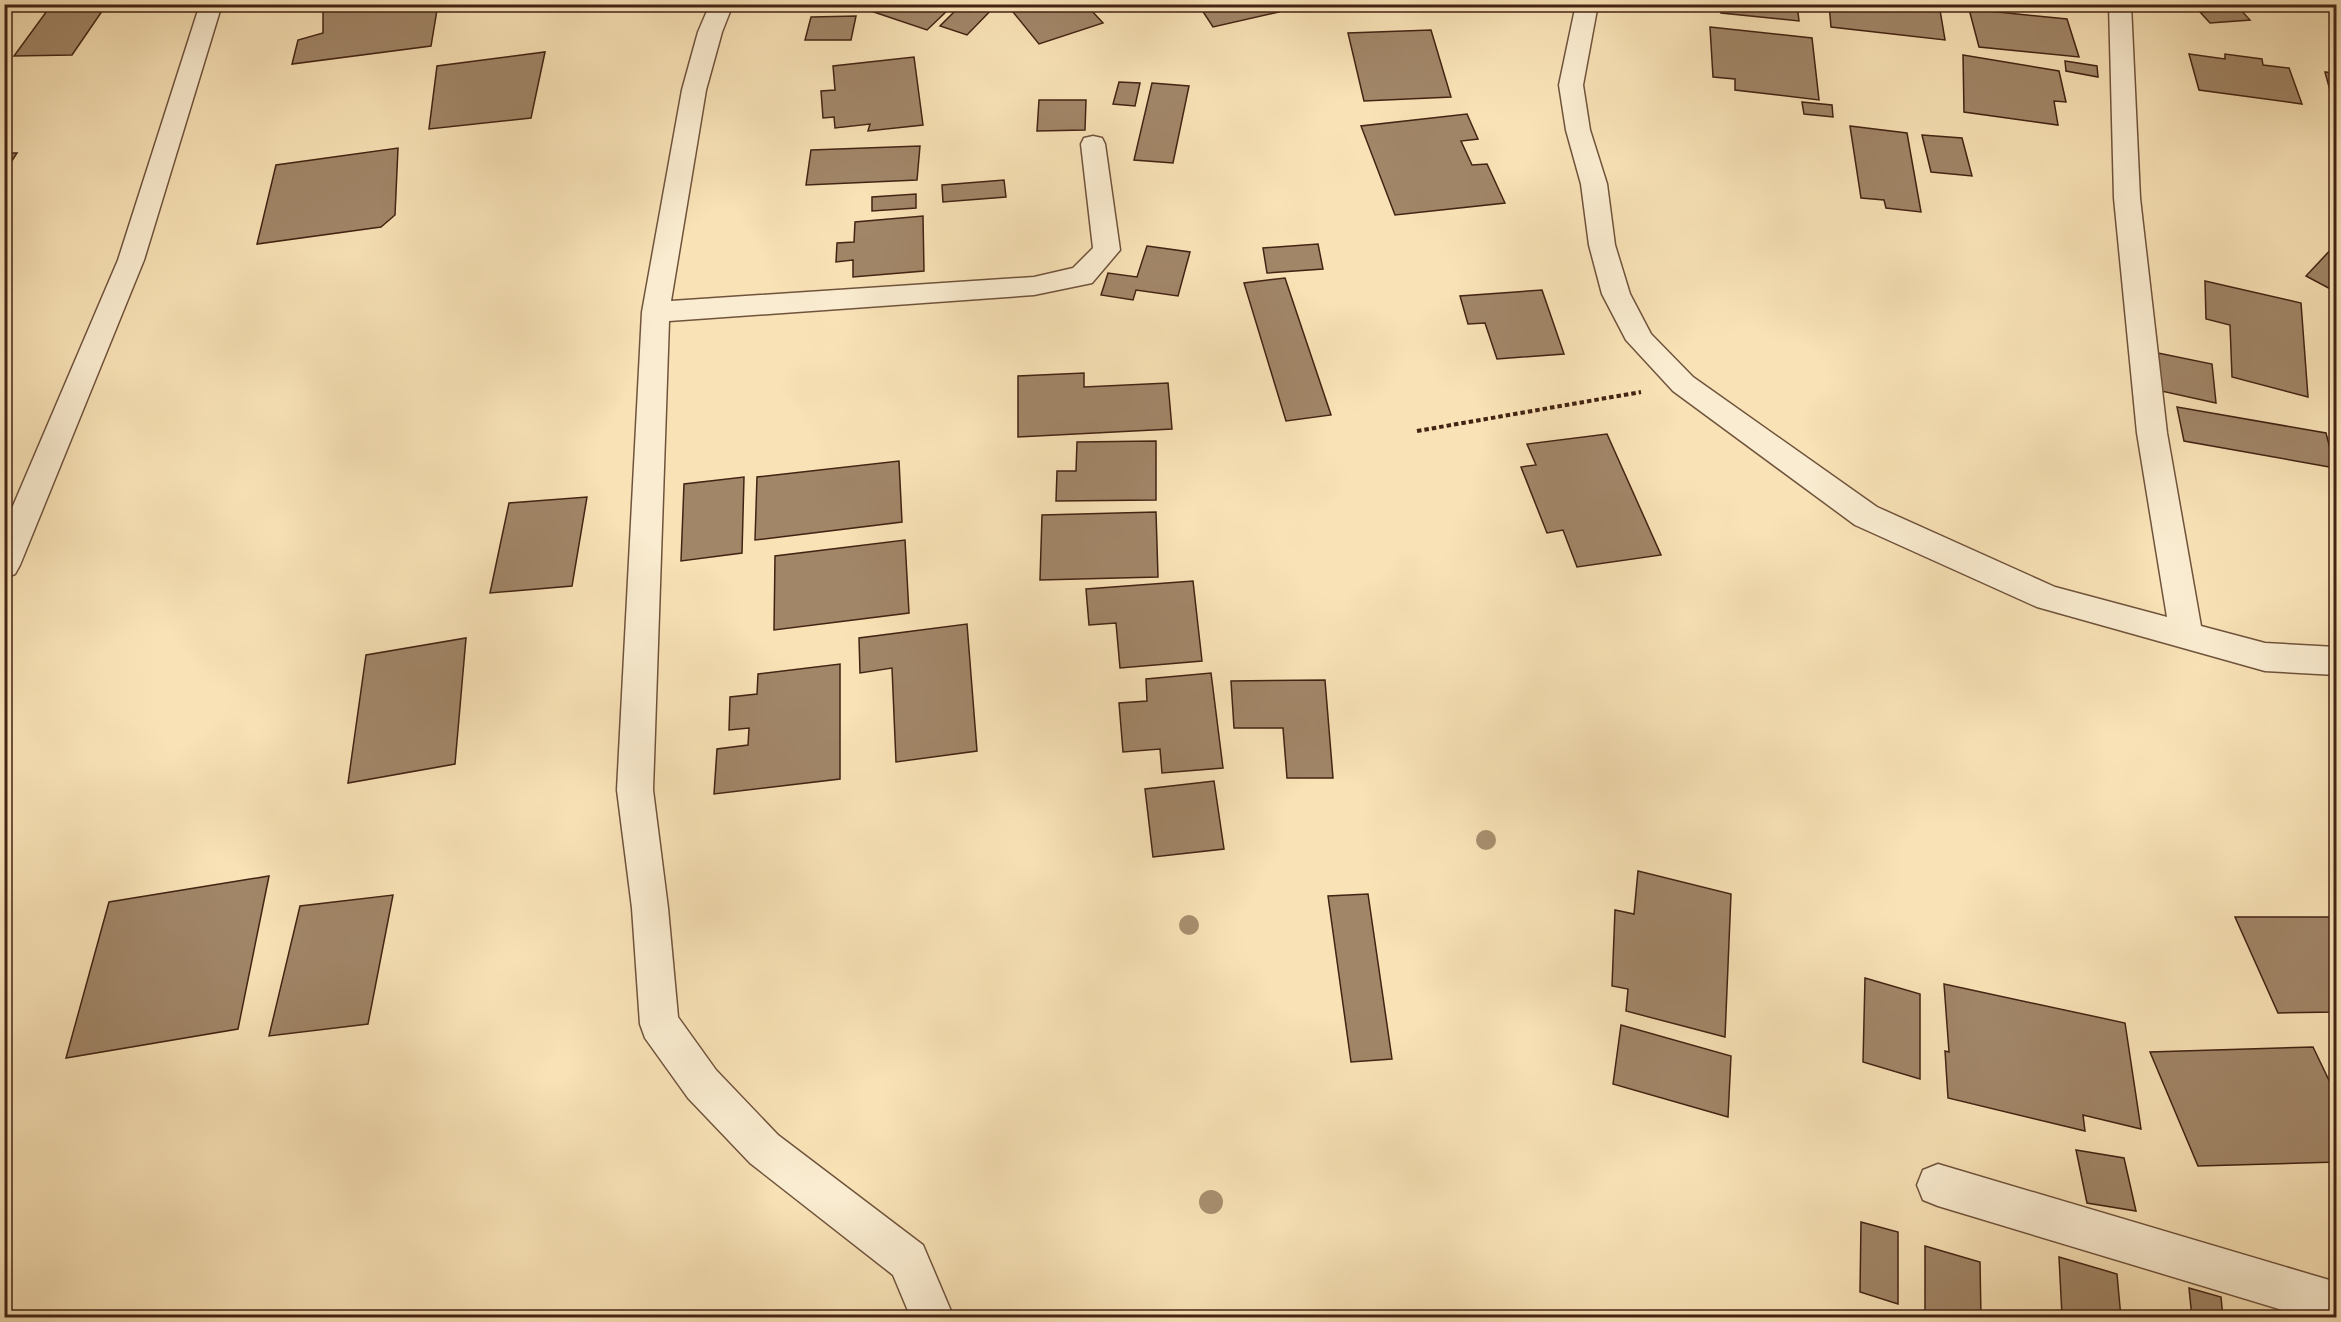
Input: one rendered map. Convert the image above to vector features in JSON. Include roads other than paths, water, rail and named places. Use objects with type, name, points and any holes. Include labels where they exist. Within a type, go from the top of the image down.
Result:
[{"type":"street","points":[[4,565],[131,260],[211,4]]},
{"type":"street","points":[[722,4],[710,32],[694,90],[656,312],[635,790],[650,908],[659,1024],[702,1084],[764,1149],[908,1260],[933,1317]]},
{"type":"street","points":[[1587,4],[1571,85],[1578,130],[1594,184],[1602,245],[1616,294],[1640,340],[1683,384],[1866,516],[2048,598],[2265,657],[2337,661]]},
{"type":"street","points":[[2120,4],[2128,210],[2152,433],[2186,635]]},
{"type":"street","points":[[656,312],[1034,286],[1082,276],[1107,250],[1093,144]]},
{"type":"street","points":[[1938,1185],[2337,1304]]}]
